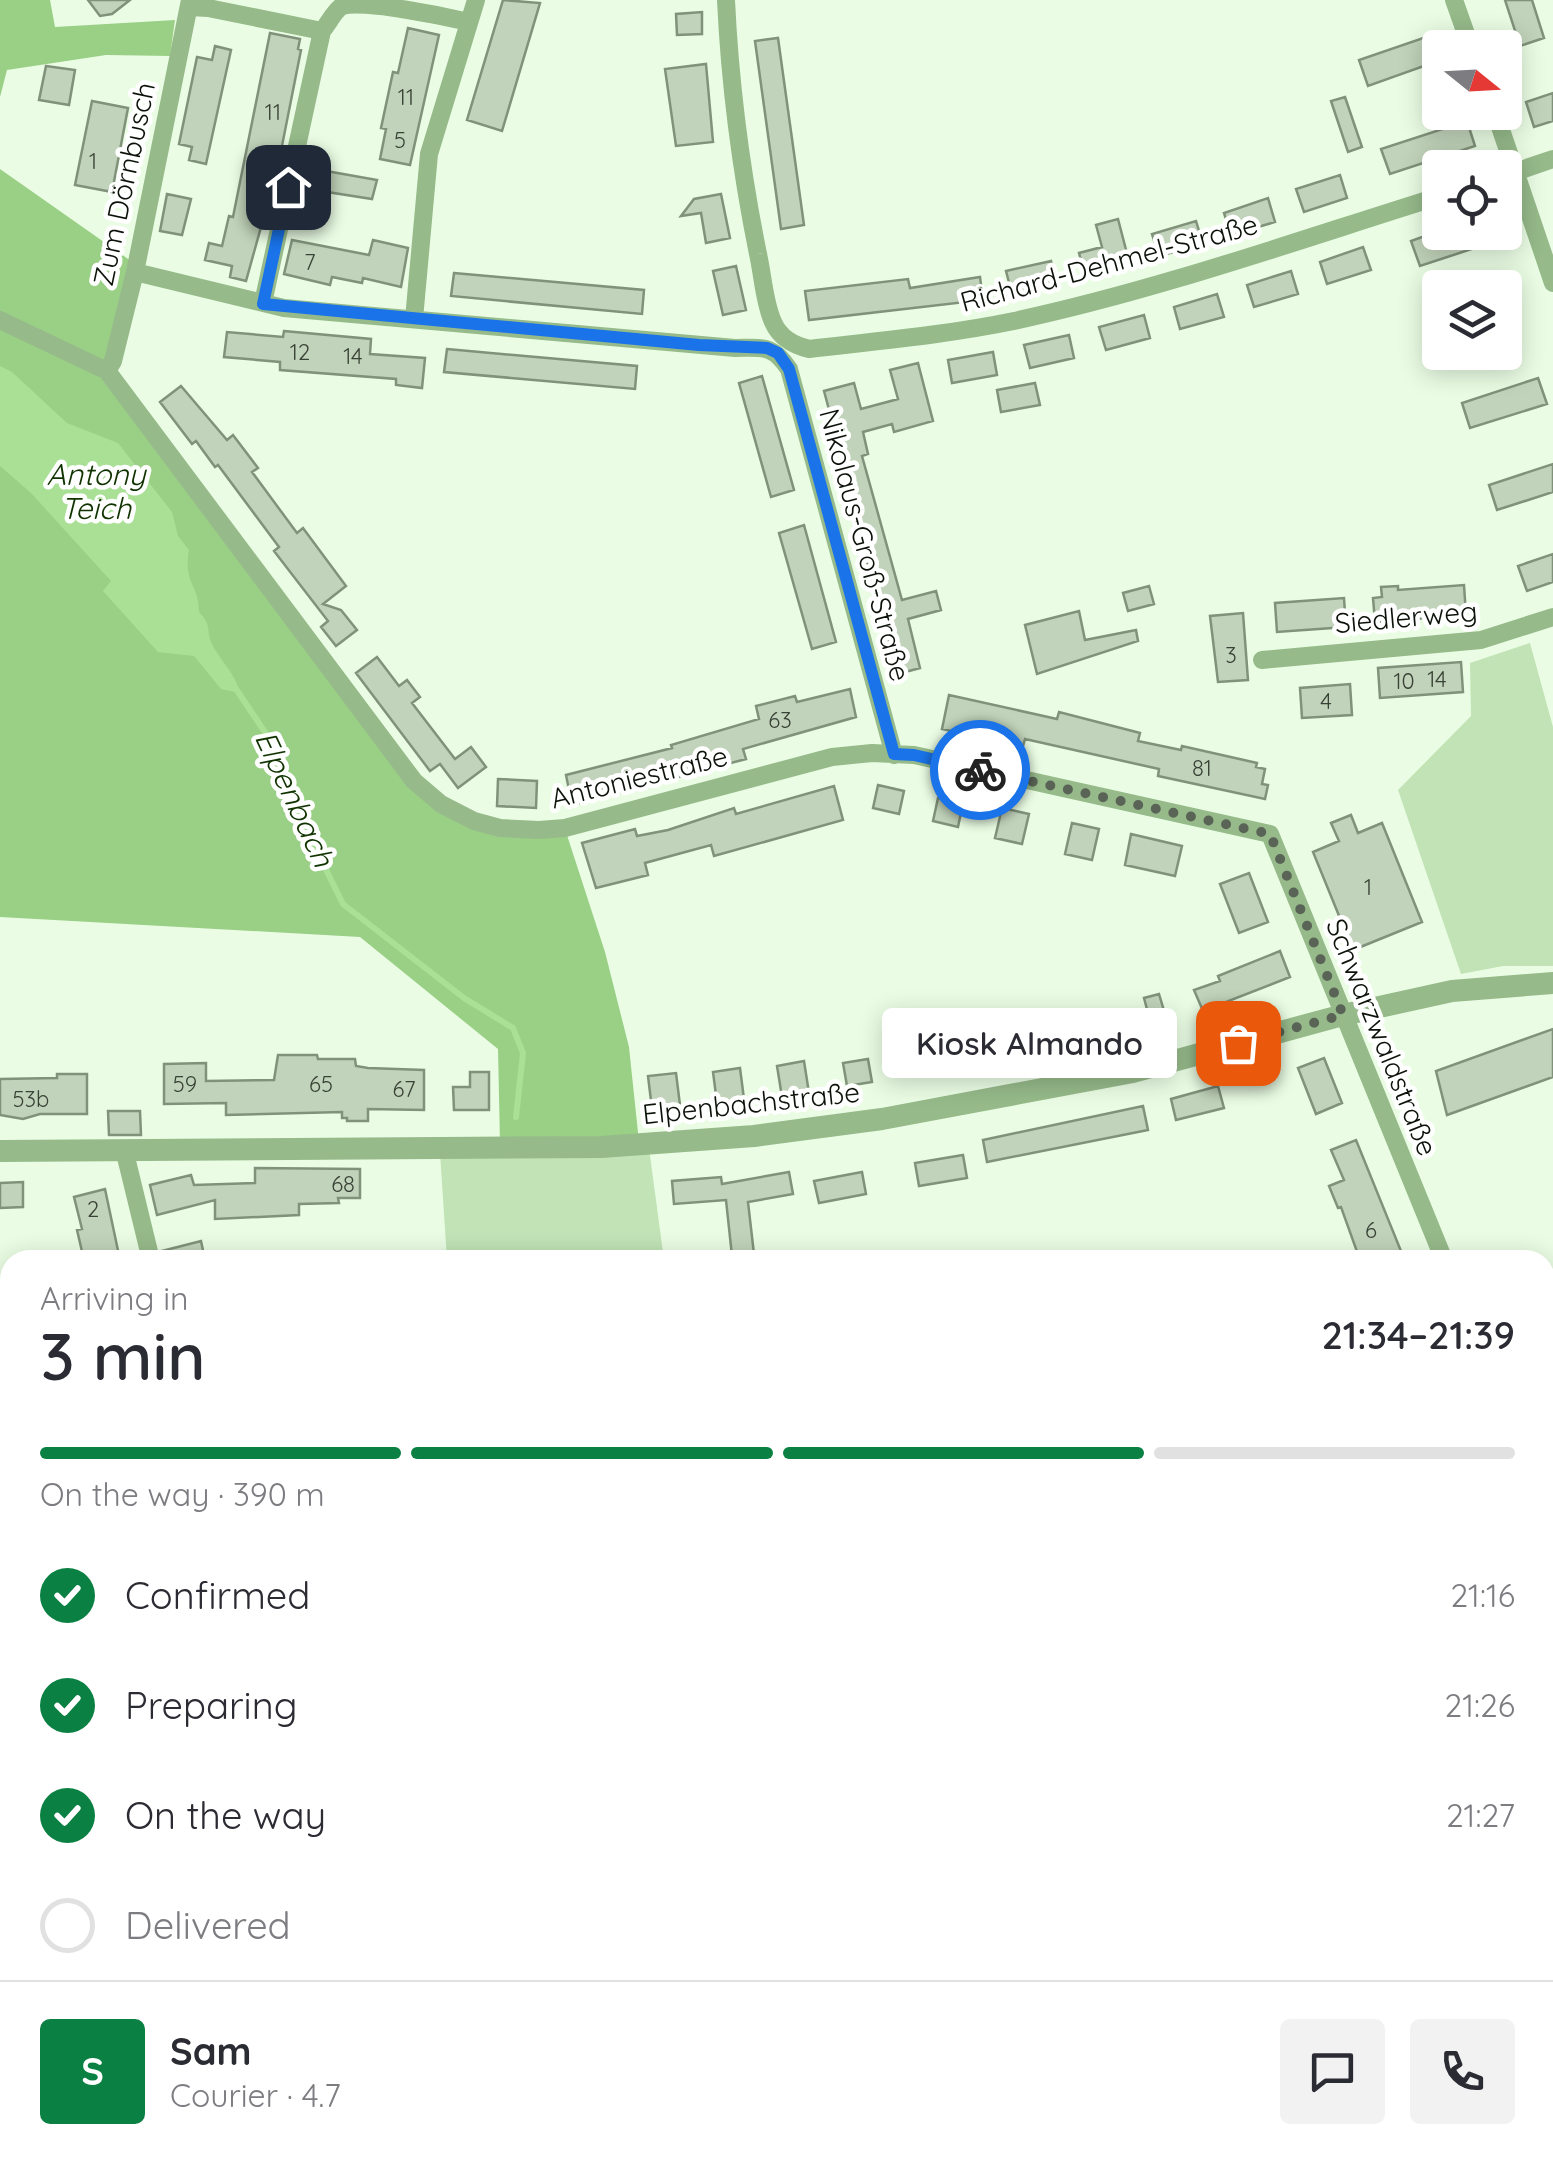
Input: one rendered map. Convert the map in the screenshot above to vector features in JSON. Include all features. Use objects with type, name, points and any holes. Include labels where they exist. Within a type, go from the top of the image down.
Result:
[{"type":"street","points":[[414,319],[429,154],[476,0]]},
{"type":"street","name":"Nikolaus-Groß-Straße","points":[[726,0],[731,80],[747,202],[772,320],[783,347],[894,754]]},
{"type":"street","points":[[1454,0],[1465,30]]},
{"type":"street","points":[[263,304],[322,31],[342,6],[356,2],[420,10],[469,22]]},
{"type":"street","points":[[190,4],[322,31]]},
{"type":"street","name":"Zum Dörnbusch","points":[[107,371],[113,361],[135,272],[190,4]]},
{"type":"street","points":[[1522,169],[1553,159]]},
{"type":"street","name":"Richard-Dehmel-Straße","points":[[135,272],[263,304],[716,346],[809,349],[932,335],[1038,316],[1422,202]]},
{"type":"street","points":[[1522,202],[1553,283]]},
{"type":"street","name":"Antoniestraße","points":[[0,320],[107,371],[414,781],[454,812],[500,828],[564,828],[802,763],[852,754],[894,754],[914,755],[1270,834]]},
{"type":"street","name":"Siedlerweg","points":[[1262,660],[1470,642],[1553,617]]},
{"type":"street","name":"Schwarzwaldstraße","points":[[1270,834],[1440,1250]]},
{"type":"street","name":"Elpenbachstraße","points":[[0,1151],[616,1147],[754,1136],[882,1118],[1133,1072],[1452,990],[1553,983]]},
{"type":"street","points":[[124,1150],[149,1250]]},
{"type":"shaded area","points":[[0,0],[50,0],[55,27],[175,20],[170,56],[106,55],[7,70],[0,97]]},
{"type":"shaded area","points":[[0,169],[131,261],[102,377],[440,808],[566,832],[605,952],[629,1047],[639,1142],[500,1144],[498,1049],[360,937],[0,917]]},
{"type":"shaded area","points":[[1530,643],[1553,727],[1553,966],[1503,966],[1461,974],[1398,790],[1471,716],[1470,663]]},
{"type":"shaded area","points":[[649,1148],[663,1250],[446,1250],[440,1153]]},
{"type":"water","name":"Antony Teich","points":[[0,366],[12,372],[67,423],[118,443],[172,512],[178,536],[189,550],[188,570],[199,612],[240,693],[221,689],[194,656],[158,652],[103,591],[111,581],[31,493],[0,466]]},
{"type":"building","points":[[88,0],[130,0],[112,14],[100,16]]},
{"type":"building","points":[[503,0],[540,3],[502,131],[467,120]]},
{"type":"building","points":[[1505,0],[1532,0],[1544,38],[1522,45],[1522,30],[1515,30]]},
{"type":"building","points":[[702,12],[702,34],[677,35],[676,14]]},
{"type":"building","points":[[408,28],[439,35],[410,165],[380,159],[386,129],[381,128],[393,72],[398,73]]},
{"type":"building","points":[[270,33],[300,39],[301,50],[278,166],[246,281],[230,277],[232,266],[205,260],[209,243],[222,246],[229,216],[233,217]]},
{"type":"building","points":[[778,38],[804,225],[781,229],[755,41]]},
{"type":"building","points":[[1422,38],[1422,67],[1368,86],[1359,60]]},
{"type":"building","points":[[215,46],[231,50],[206,164],[189,160],[192,147],[179,144],[197,57],[212,60]]},
{"type":"building","points":[[706,64],[713,142],[676,146],[665,69]]},
{"type":"building","points":[[46,66],[75,70],[69,105],[39,100]]},
{"type":"building","points":[[1553,93],[1553,121],[1534,127],[1526,102]]},
{"type":"building","points":[[1345,97],[1362,147],[1348,152],[1331,101]]},
{"type":"building","points":[[92,101],[128,108],[112,192],[75,185]]},
{"type":"building","points":[[1439,130],[1470,130],[1475,146],[1463,150],[1422,150],[1422,163],[1390,174],[1381,149]]},
{"type":"building","points":[[315,169],[377,180],[372,199],[327,192],[323,211],[306,208]]},
{"type":"building","points":[[1340,175],[1347,198],[1304,212],[1296,189]]},
{"type":"building","points":[[167,194],[191,199],[182,235],[160,231]]},
{"type":"building","points":[[721,194],[730,238],[706,243],[701,213],[681,216],[694,199]]},
{"type":"building","points":[[1268,198],[1275,222],[1231,235],[1224,213]]},
{"type":"building","points":[[1118,219],[1130,265],[1085,276],[1079,253],[1102,247],[1096,225]]},
{"type":"building","points":[[1196,221],[1203,244],[1159,256],[1152,234]]},
{"type":"building","points":[[1422,237],[1422,250],[1469,250],[1420,266],[1411,241]]},
{"type":"building","points":[[292,240],[369,255],[373,240],[408,248],[401,287],[363,278],[362,283],[332,277],[330,285],[284,274]]},
{"type":"building","points":[[1363,247],[1371,270],[1327,284],[1320,262]]},
{"type":"building","points":[[1051,261],[1056,284],[1012,294],[1006,271]]},
{"type":"building","points":[[736,266],[746,310],[723,315],[713,271]]},
{"type":"building","points":[[1291,271],[1298,294],[1254,307],[1247,285]]},
{"type":"building","points":[[454,273],[644,290],[642,314],[451,296]]},
{"type":"building","points":[[980,277],[983,300],[809,320],[805,291],[908,279],[910,288]]},
{"type":"building","points":[[1217,294],[1224,317],[1180,329],[1174,307]]},
{"type":"building","points":[[1144,315],[1150,338],[1106,350],[1099,327]]},
{"type":"building","points":[[284,331],[371,339],[370,354],[425,358],[422,388],[396,385],[396,379],[280,370],[280,362],[224,357],[227,332],[283,337]]},
{"type":"building","points":[[1069,335],[1074,358],[1030,368],[1024,345]]},
{"type":"building","points":[[447,349],[637,366],[635,389],[444,372]]},
{"type":"building","points":[[993,352],[997,375],[952,383],[948,360]]},
{"type":"building","points":[[918,363],[933,421],[894,432],[892,424],[863,432],[868,454],[862,456],[902,600],[936,591],[941,610],[908,619],[920,668],[898,674],[824,391],[854,383],[861,409],[898,399],[890,370]]},
{"type":"building","points":[[762,376],[794,490],[771,497],[739,383]]},
{"type":"building","points":[[1538,378],[1547,404],[1470,428],[1462,403]]},
{"type":"building","points":[[1035,383],[1040,405],[1001,412],[997,390]]},
{"type":"building","points":[[181,386],[227,440],[233,435],[258,468],[252,472],[297,533],[303,528],[346,586],[323,604],[341,610],[357,630],[336,646],[321,627],[328,621],[274,551],[279,547],[218,465],[215,467],[196,441],[192,444],[160,402]]},
{"type":"building","points":[[1553,464],[1553,492],[1497,510],[1489,485]]},
{"type":"building","points":[[804,525],[836,642],[812,649],[779,533]]},
{"type":"building","points":[[1553,554],[1553,582],[1527,591],[1518,566]]},
{"type":"building","points":[[1464,585],[1466,615],[1375,622],[1373,598],[1382,597],[1381,587],[1398,586],[1398,590]]},
{"type":"building","points":[[1149,586],[1154,604],[1128,611],[1123,593]]},
{"type":"building","points":[[1344,598],[1346,627],[1277,632],[1275,603]]},
{"type":"building","points":[[1079,611],[1085,640],[1136,630],[1138,641],[1037,674],[1025,625]]},
{"type":"building","points":[[1243,613],[1248,680],[1218,682],[1210,616]]},
{"type":"building","points":[[377,657],[399,686],[407,680],[420,697],[412,703],[455,759],[471,747],[486,767],[458,788],[440,764],[430,771],[356,673]]},
{"type":"building","points":[[1461,662],[1463,692],[1380,698],[1378,668]]},
{"type":"building","points":[[1350,684],[1352,715],[1302,718],[1300,688]]},
{"type":"building","points":[[850,689],[856,717],[743,749],[746,759],[572,805],[566,775],[672,748],[671,745],[759,719],[756,706],[795,696],[797,702]]},
{"type":"building","points":[[949,695],[1057,719],[1059,712],[1140,733],[1138,741],[1181,750],[1182,746],[1257,763],[1256,767],[1265,769],[1265,799],[1158,776],[1159,769],[1025,739],[1023,746],[942,729]]},
{"type":"building","points":[[498,779],[537,781],[536,808],[497,806]]},
{"type":"building","points":[[878,785],[904,791],[899,814],[873,808]]},
{"type":"building","points":[[834,786],[843,820],[714,856],[711,845],[645,863],[648,875],[596,888],[582,843],[635,829],[637,836],[668,830],[734,808],[736,814]]},
{"type":"building","points":[[938,798],[963,803],[958,827],[933,821]]},
{"type":"building","points":[[1002,808],[1029,814],[1022,844],[995,838]]},
{"type":"building","points":[[1351,815],[1358,833],[1382,823],[1422,922],[1353,950],[1313,852],[1339,841],[1331,823]]},
{"type":"building","points":[[1072,823],[1099,829],[1092,860],[1065,854]]},
{"type":"building","points":[[1131,834],[1182,846],[1175,876],[1125,865]]},
{"type":"building","points":[[1249,873],[1268,922],[1239,933],[1220,884]]},
{"type":"building","points":[[1280,951],[1290,977],[1203,1011],[1194,990]]},
{"type":"building","points":[[1159,994],[1168,1024],[1152,1028],[1144,998]]},
{"type":"building","points":[[1090,1012],[1095,1035],[1082,1037],[1084,1045],[1043,1048],[1038,1022]]},
{"type":"building","points":[[1553,1029],[1553,1077],[1447,1115],[1436,1071]]},
{"type":"building","points":[[999,1036],[1003,1060],[978,1064],[974,1041]]},
{"type":"building","points":[[932,1048],[936,1071],[911,1075],[907,1052]]},
{"type":"building","points":[[278,1055],[317,1055],[318,1059],[355,1059],[356,1066],[368,1068],[424,1070],[424,1110],[368,1109],[368,1121],[347,1121],[342,1112],[226,1115],[226,1103],[164,1104],[164,1064],[206,1063],[206,1081],[274,1080]]},
{"type":"building","points":[[1324,1058],[1342,1103],[1316,1114],[1298,1068]]},
{"type":"building","points":[[868,1059],[872,1082],[847,1086],[843,1063]]},
{"type":"building","points":[[804,1061],[809,1093],[782,1097],[777,1066]]},
{"type":"building","points":[[740,1068],[744,1099],[717,1103],[713,1072]]},
{"type":"building","points":[[470,1072],[489,1072],[489,1110],[454,1110],[453,1087],[470,1087]]},
{"type":"building","points":[[676,1073],[680,1105],[652,1109],[648,1076]]},
{"type":"building","points":[[57,1074],[87,1074],[87,1114],[40,1114],[23,1119],[0,1115],[0,1079],[57,1078]]},
{"type":"building","points":[[1218,1086],[1224,1108],[1176,1120],[1171,1099]]},
{"type":"building","points":[[1143,1106],[1148,1130],[987,1162],[983,1140]]},
{"type":"building","points":[[108,1111],[140,1111],[141,1135],[109,1135]]},
{"type":"building","points":[[1356,1140],[1401,1250],[1356,1250],[1329,1186],[1344,1180],[1331,1150]]},
{"type":"building","points":[[963,1155],[967,1178],[919,1186],[915,1163]]},
{"type":"building","points":[[255,1168],[360,1169],[360,1198],[299,1204],[299,1215],[215,1219],[215,1200],[157,1215],[150,1185],[191,1175],[194,1185],[255,1183]]},
{"type":"building","points":[[789,1172],[793,1194],[748,1202],[754,1250],[731,1250],[726,1200],[674,1204],[672,1181],[721,1177],[722,1184]]},
{"type":"building","points":[[862,1172],[866,1194],[819,1203],[814,1181]]},
{"type":"building","points":[[23,1182],[23,1207],[0,1208],[0,1183]]},
{"type":"building","points":[[105,1189],[118,1250],[82,1250],[77,1230],[82,1229],[74,1197]]},
{"type":"building","points":[[201,1241],[203,1250],[166,1250]]},
{"type":"waterway","name":"Elpenbach","points":[[236,689],[277,750],[304,825],[343,904],[464,998],[513,1028],[523,1053],[516,1117]]},
{"type":"way so far","points":[[980,770],[1270,834],[1343,1015],[1238,1043]]},
{"type":"place","name":"Kiosk Almando","points":[[1238,1043]]},
{"type":"route","points":[[288,187],[263,304],[767,348],[778,353],[789,369],[894,754],[980,770]]}]
